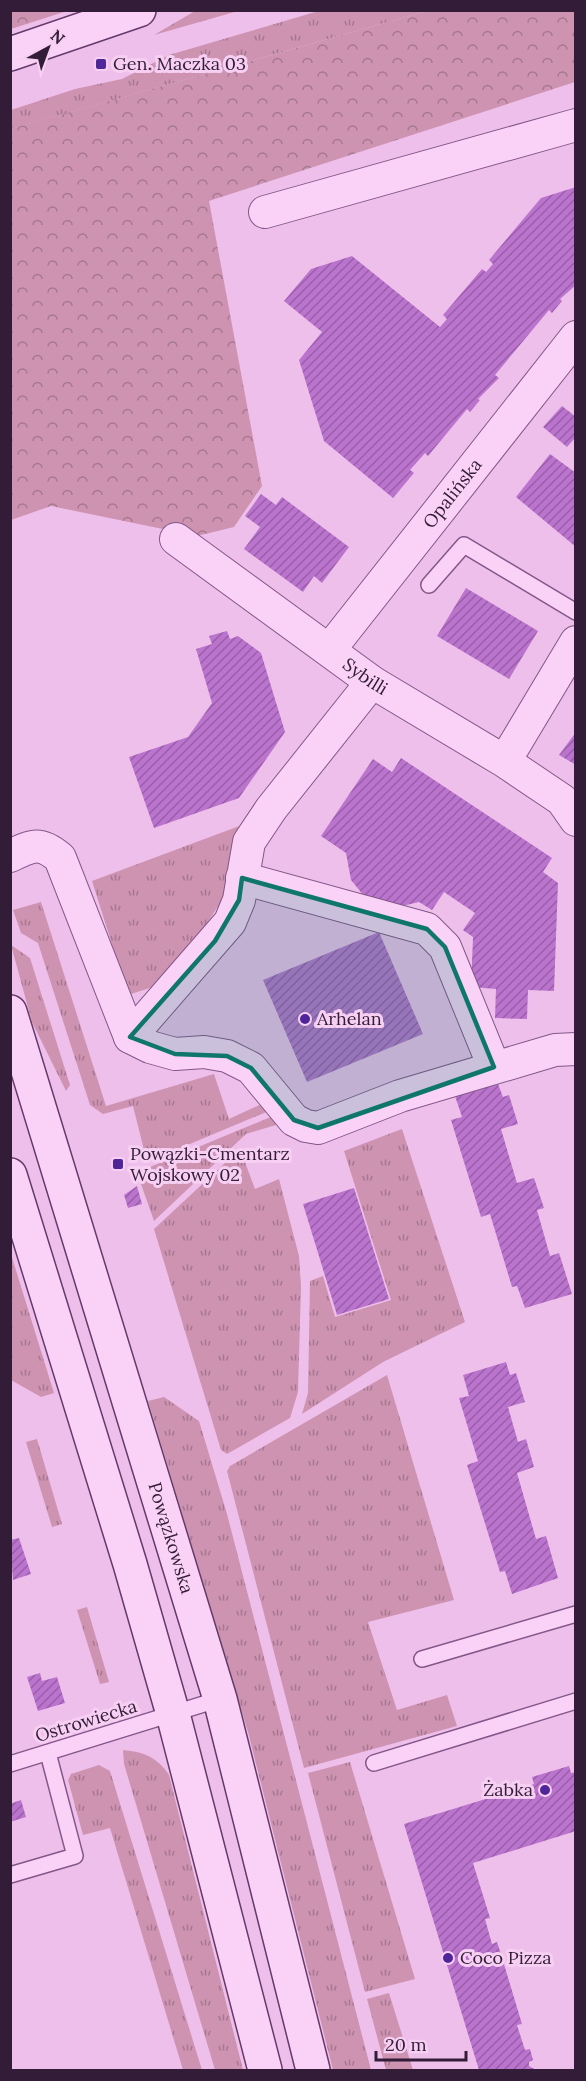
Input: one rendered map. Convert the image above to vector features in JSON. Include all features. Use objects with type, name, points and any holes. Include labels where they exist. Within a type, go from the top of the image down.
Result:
[{"type":"main road","points":[[10,54],[139,10]]},
{"type":"main road","name":"Powązkowska","points":[[10,1012],[220,1699],[313,2070]]},
{"type":"main road","points":[[10,1175],[130,1564],[173,1714],[265,2070]]},
{"type":"street","points":[[265,212],[576,125]]},
{"type":"street","name":"Opalińska","points":[[330,649],[576,337]]},
{"type":"street","name":"Sybilli","points":[[176,539],[330,649],[372,682],[504,761],[569,810]]},
{"type":"street","points":[[512,749],[576,642]]},
{"type":"street","points":[[129,1037],[230,922],[239,900],[249,842],[271,809],[372,682]]},
{"type":"street","points":[[10,856],[31,846],[47,847],[60,858],[129,1037],[175,1054],[204,1052],[227,1056],[251,1068],[294,1120],[306,1126],[318,1128],[400,1096],[555,1050],[576,1049]]},
{"type":"street","points":[[242,878],[427,929],[445,947],[494,1068]]},
{"type":"lane","points":[[429,585],[464,544],[576,612]]},
{"type":"lane","points":[[422,1659],[576,1614]]},
{"type":"lane","name":"Ostrowiecka","points":[[10,1764],[220,1699]]},
{"type":"lane","points":[[374,1763],[576,1701]]},
{"type":"lane","points":[[10,1875],[75,1856],[48,1753]]},
{"type":"highlighted area","points":[[242,878],[427,929],[445,947],[494,1067],[318,1128],[294,1120],[251,1068],[227,1056],[175,1054],[130,1037],[215,941],[239,900]]},
{"type":"green space","points":[[11,10],[67,10],[67,11],[11,29]]},
{"type":"green space","points":[[322,10],[427,11],[11,129],[11,110],[75,89],[122,79],[169,55]]},
{"type":"green space","points":[[195,11],[238,11],[154,35]]},
{"type":"green space","points":[[427,11],[575,11],[575,82],[209,201],[262,486],[234,527],[197,536],[51,506],[11,520],[10,129]]},
{"type":"green space","points":[[242,825],[223,899],[207,923],[159,985],[128,995],[92,881]]},
{"type":"green space","points":[[41,902],[106,1106],[214,1074],[229,1119],[266,1102],[271,1110],[147,1162],[133,1106],[103,1114],[90,1105],[38,943],[21,933],[13,910]]},
{"type":"green space","points":[[11,945],[30,958],[70,1085],[66,1091],[32,1022]]},
{"type":"green space","points":[[273,1116],[276,1117],[276,1125],[246,1134],[154,1221],[141,1184],[141,1178],[150,1167]]},
{"type":"green space","points":[[402,1129],[465,1322],[383,1362],[302,1414],[308,1393],[310,1281],[323,1276],[335,1317],[391,1300],[344,1151]]},
{"type":"green space","points":[[240,1149],[255,1189],[279,1179],[299,1256],[301,1286],[298,1392],[290,1418],[227,1454],[221,1450],[154,1229]]},
{"type":"green space","points":[[10,1251],[54,1393],[41,1397],[11,1380]]},
{"type":"green space","points":[[387,1375],[454,1600],[368,1622],[397,1710],[447,1695],[457,1726],[304,1768],[227,1471],[230,1466]]},
{"type":"green space","points":[[164,1397],[199,1421],[227,1514],[371,2070],[333,2070],[248,1732],[148,1401]]},
{"type":"green space","points":[[37,1439],[62,1524],[52,1527],[26,1442]]},
{"type":"green space","points":[[87,1607],[109,1682],[100,1684],[77,1610]]},
{"type":"green space","points":[[123,1750],[149,1756],[169,1775],[243,2070],[215,2070],[124,1764]]},
{"type":"green space","points":[[350,1762],[415,1979],[365,1992],[308,1773]]},
{"type":"green space","points":[[99,1765],[110,1771],[202,2070],[183,2070],[110,1828],[83,1835],[68,1780],[71,1774]]},
{"type":"green space","points":[[389,1993],[413,2070],[386,2070],[367,1999]]},
{"type":"building","points":[[576,187],[576,285],[560,299],[562,301],[552,313],[549,310],[495,375],[499,378],[478,399],[480,400],[470,412],[467,409],[428,456],[425,453],[410,470],[414,473],[393,498],[324,441],[299,360],[322,332],[284,301],[311,269],[352,256],[440,327],[447,319],[443,315],[482,269],[486,272],[493,264],[489,260],[541,198]]},
{"type":"building","points":[[562,406],[576,417],[576,437],[567,447],[543,427]]},
{"type":"building","points":[[550,454],[576,473],[576,547],[516,497]]},
{"type":"building","points":[[261,494],[276,505],[282,497],[349,547],[322,583],[314,576],[303,592],[244,549],[260,527],[245,516]]},
{"type":"building","points":[[466,588],[538,631],[509,679],[437,636]]},
{"type":"building","points":[[227,631],[230,639],[238,636],[261,653],[285,732],[239,798],[154,828],[129,757],[188,737],[212,703],[196,649],[212,644],[209,636]]},
{"type":"building","points":[[576,732],[576,765],[559,755]]},
{"type":"building","points":[[401,758],[552,858],[543,872],[558,883],[554,991],[528,990],[527,1019],[495,1018],[496,989],[471,987],[473,937],[463,930],[475,913],[444,892],[432,910],[419,902],[398,907],[364,896],[351,880],[346,853],[321,836],[373,759],[392,772]]},
{"type":"building","points":[[379,932],[423,1034],[307,1082],[263,980]]},
{"type":"building","points":[[498,1084],[503,1097],[509,1095],[518,1124],[501,1129],[517,1183],[534,1178],[544,1208],[537,1210],[550,1256],[559,1253],[572,1294],[525,1308],[517,1286],[512,1287],[490,1214],[481,1217],[451,1120],[462,1117],[455,1096]]},
{"type":"building","points":[[137,1186],[142,1204],[128,1208],[124,1195]]},
{"type":"building","points":[[354,1188],[389,1299],[337,1315],[303,1204]]},
{"type":"building","points":[[506,1362],[510,1375],[516,1373],[525,1402],[508,1407],[518,1442],[526,1439],[534,1467],[517,1473],[536,1539],[546,1536],[558,1578],[512,1594],[505,1571],[500,1572],[467,1465],[478,1461],[459,1398],[469,1396],[463,1375]]},
{"type":"building","points":[[19,1538],[31,1574],[13,1580],[10,1540]]},
{"type":"building","points":[[40,1673],[42,1681],[57,1677],[65,1703],[38,1711],[27,1677]]},
{"type":"building","points":[[569,1766],[571,1773],[576,1772],[576,1831],[473,1863],[490,1918],[485,1919],[492,1944],[497,1942],[501,1954],[496,1956],[498,1962],[503,1961],[522,2024],[517,2025],[525,2050],[530,2049],[533,2060],[529,2062],[529,2066],[536,2070],[479,2070],[404,1824],[534,1784],[532,1777]]},
{"type":"building","points":[[21,1800],[26,1817],[10,1822],[10,1804]]},
{"type":"place","name":"Gen. Maczka 03","points":[[101,64]]},
{"type":"place","name":"Arhelan","points":[[305,1019]]},
{"type":"place","name":"Powązki-Cmentarz Wojskowy 02","points":[[118,1164]]},
{"type":"place","name":"Żabka","points":[[545,1790]]},
{"type":"place","name":"Coco Pizza","points":[[448,1958]]}]
